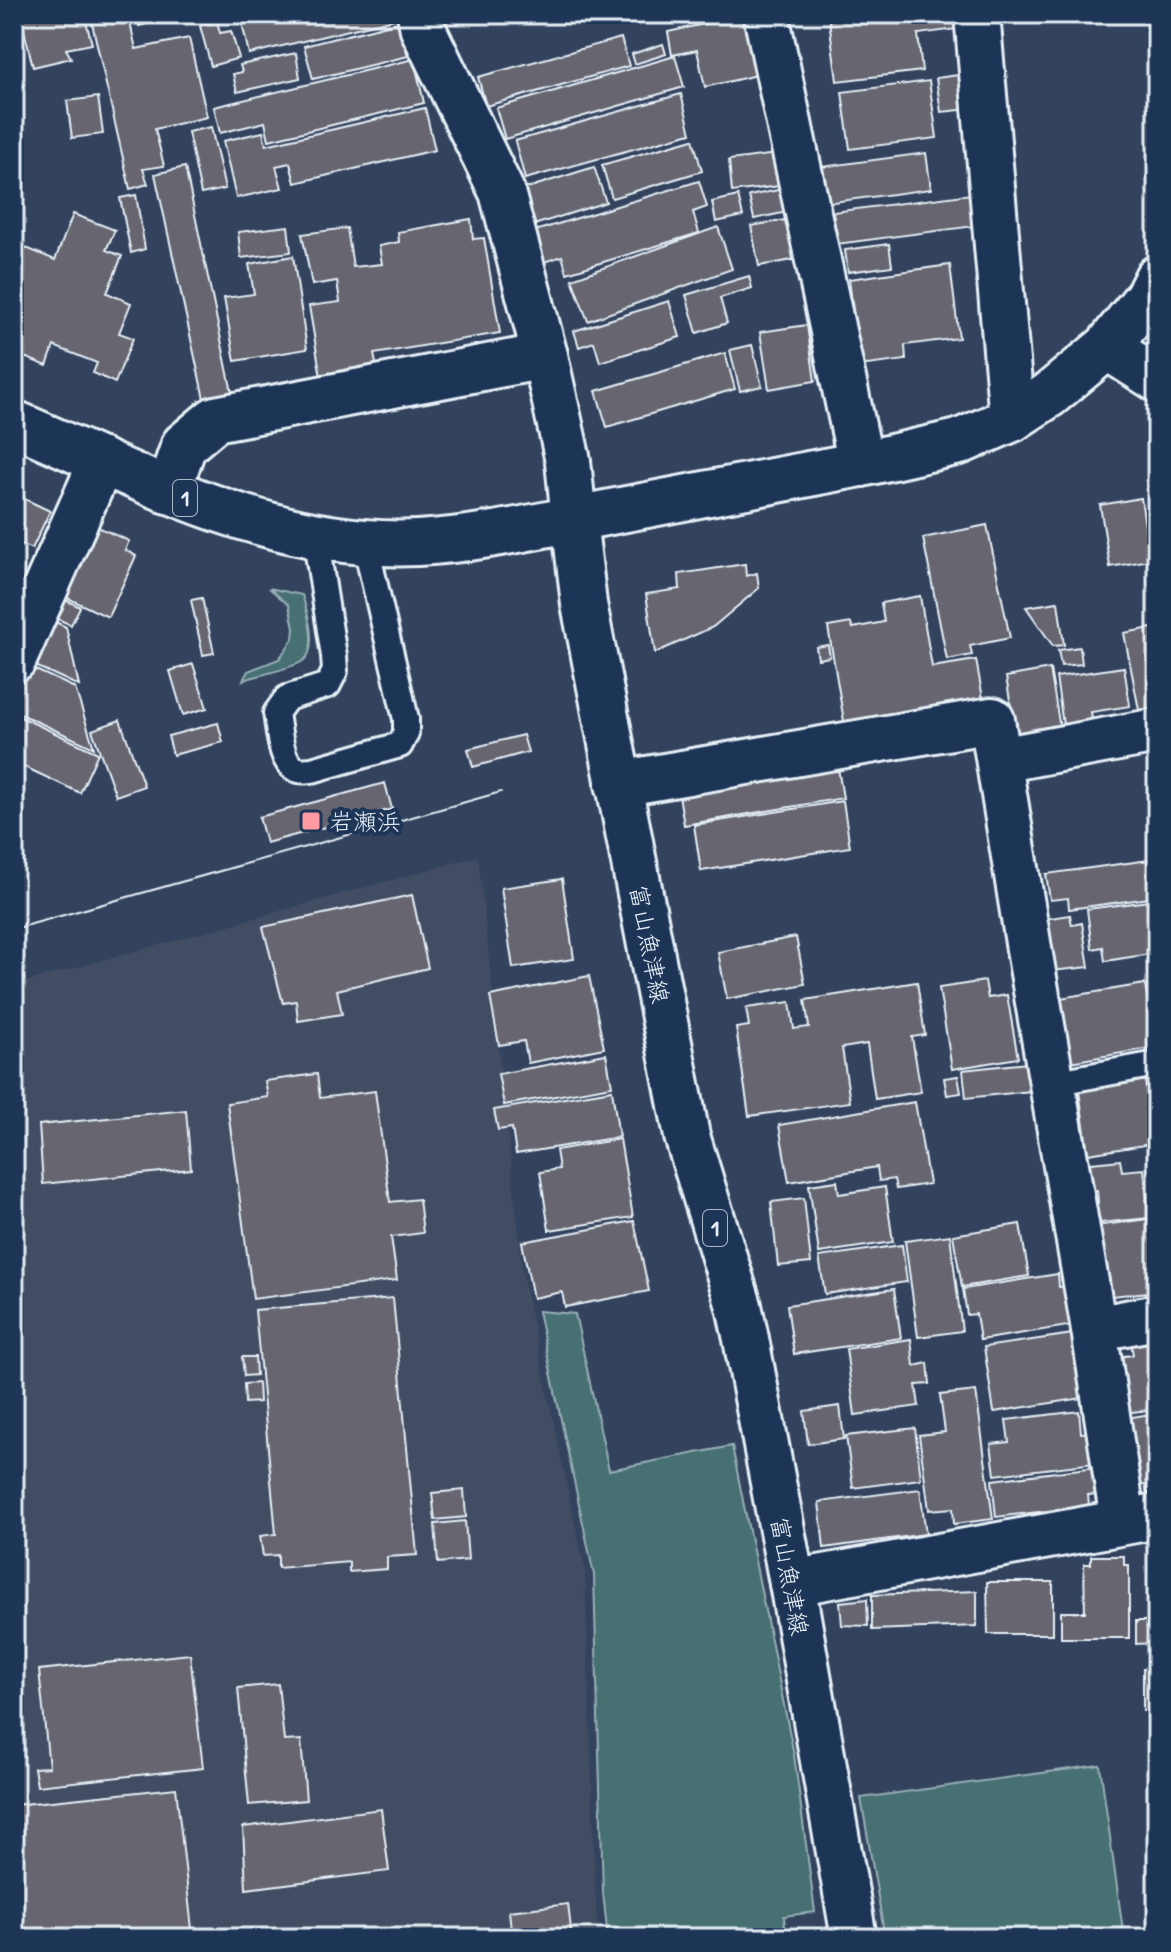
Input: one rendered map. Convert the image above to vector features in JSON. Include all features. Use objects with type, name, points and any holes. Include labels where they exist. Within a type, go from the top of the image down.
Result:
[{"type":"street","name":"富山魚津線","points":[[420,14],[423,29],[502,192],[545,356],[568,461],[584,604],[618,784],[687,1136],[739,1306],[746,1339],[854,1938]]},
{"type":"street","points":[[766,14],[861,464]]},
{"type":"street","points":[[977,14],[1012,419]]},
{"type":"street","points":[[574,519],[959,442],[1012,419],[1049,395],[1107,347],[1148,296],[1157,278]]},
{"type":"street","points":[[1107,347],[1157,379]]},
{"type":"street","points":[[168,491],[184,445],[215,419],[545,356]]},
{"type":"street","name":"1","points":[[14,423],[168,491],[253,522],[315,535],[365,542],[417,543],[482,537],[574,519]]},
{"type":"street","points":[[14,659],[102,461]]},
{"type":"street","points":[[618,784],[992,720],[1094,1329],[1140,1519],[792,1583]]},
{"type":"street","points":[[999,760],[1157,731]]},
{"type":"street","points":[[1094,1329],[1157,1317]]},
{"type":"lane","points":[[315,535],[335,671],[328,685],[287,698],[276,713],[282,752],[299,770],[312,770],[400,745],[406,733],[406,719],[365,542]]},
{"type":"lane","points":[[1052,1083],[1157,1064]]},
{"type":"shaded area","points":[[478,856],[524,1283],[585,1571],[599,1938],[14,1938],[14,985]]},
{"type":"green space","points":[[269,588],[302,595],[311,639],[308,656],[298,664],[243,680],[248,671],[279,659],[293,639],[289,605]]},
{"type":"green space","points":[[538,1311],[575,1314],[609,1470],[732,1446],[794,1755],[815,1912],[784,1916],[786,1938],[608,1938],[603,1893],[594,1575]]},
{"type":"green space","points":[[1100,1765],[1124,1938],[885,1938],[861,1798]]},
{"type":"building","points":[[20,14],[84,14],[92,44],[66,49],[71,58],[33,67]]},
{"type":"building","points":[[90,14],[128,14],[136,49],[189,38],[207,117],[155,129],[164,166],[143,169],[148,184],[130,189]]},
{"type":"building","points":[[136,14],[184,14],[139,26]]},
{"type":"building","points":[[278,14],[399,14],[399,18],[249,54],[242,23]]},
{"type":"building","points":[[749,14],[770,72],[705,87],[697,50],[672,55],[668,32]]},
{"type":"building","points":[[877,14],[955,14],[957,29],[918,34],[922,71],[837,81],[829,20]]},
{"type":"building","points":[[217,21],[220,33],[231,31],[239,58],[211,66],[200,26]]},
{"type":"building","points":[[399,22],[408,56],[313,79],[304,46]]},
{"type":"building","points":[[621,38],[629,66],[486,106],[478,77]]},
{"type":"building","points":[[663,44],[666,54],[635,64],[632,54]]},
{"type":"building","points":[[296,53],[300,78],[237,92],[233,74],[242,72],[240,65]]},
{"type":"building","points":[[675,56],[684,87],[505,139],[496,108]]},
{"type":"building","points":[[414,59],[424,103],[269,140],[265,122],[220,133],[214,107]]},
{"type":"building","points":[[966,74],[970,109],[941,112],[936,78]]},
{"type":"building","points":[[929,81],[937,138],[850,149],[842,92]]},
{"type":"building","points":[[681,94],[691,133],[525,179],[515,141]]},
{"type":"building","points":[[98,97],[103,134],[72,138],[67,101]]},
{"type":"building","points":[[425,108],[435,150],[295,183],[290,163],[276,166],[282,188],[236,198],[223,141],[263,132],[266,145]]},
{"type":"building","points":[[211,127],[225,189],[201,194],[188,132]]},
{"type":"building","points":[[693,139],[702,171],[612,198],[602,165]]},
{"type":"building","points":[[784,153],[788,185],[732,192],[729,160]]},
{"type":"building","points":[[926,153],[931,189],[826,203],[821,167]]},
{"type":"building","points":[[185,167],[234,402],[206,408],[155,174]]},
{"type":"building","points":[[594,167],[606,202],[534,225],[524,189]]},
{"type":"building","points":[[699,181],[707,207],[693,212],[699,233],[567,273],[562,256],[544,262],[535,231]]},
{"type":"building","points":[[788,188],[792,211],[754,219],[749,196]]},
{"type":"building","points":[[971,194],[975,226],[837,244],[833,212]]},
{"type":"building","points":[[136,195],[145,249],[131,253],[120,198]]},
{"type":"building","points":[[738,196],[743,216],[716,222],[712,202]]},
{"type":"building","points":[[73,214],[115,230],[106,250],[122,256],[107,293],[131,303],[119,333],[133,338],[115,383],[93,373],[97,363],[54,346],[47,366],[14,353],[14,273],[24,247],[55,260]]},
{"type":"building","points":[[471,219],[473,239],[484,238],[500,333],[374,354],[378,374],[322,383],[309,306],[340,302],[337,281],[312,285],[302,234],[347,228],[353,267],[382,264],[379,246],[399,242],[398,232]]},
{"type":"building","points":[[791,219],[798,259],[759,266],[751,226]]},
{"type":"building","points":[[288,226],[291,252],[241,258],[238,232]]},
{"type":"building","points":[[718,227],[732,269],[588,321],[572,279]]},
{"type":"building","points":[[889,244],[892,266],[848,272],[845,250]]},
{"type":"building","points":[[293,256],[307,349],[235,361],[224,298],[254,294],[249,264]]},
{"type":"building","points":[[950,265],[959,338],[905,345],[906,360],[860,366],[849,279]]},
{"type":"building","points":[[749,276],[752,288],[720,298],[727,323],[697,333],[686,295]]},
{"type":"building","points":[[669,301],[680,337],[600,362],[594,342],[579,347],[574,331]]},
{"type":"building","points":[[807,325],[815,381],[769,389],[760,332]]},
{"type":"building","points":[[752,345],[762,386],[740,391],[730,350]]},
{"type":"building","points":[[725,353],[735,389],[607,427],[596,391]]},
{"type":"building","points":[[14,494],[50,511],[32,549],[14,541]]},
{"type":"building","points":[[1141,498],[1150,560],[1110,567],[1100,505]]},
{"type":"building","points":[[91,524],[129,541],[125,550],[136,556],[108,617],[59,594]]},
{"type":"building","points":[[987,525],[1010,638],[970,646],[972,655],[947,660],[923,538]]},
{"type":"building","points":[[745,564],[746,576],[757,573],[759,588],[713,627],[655,653],[646,594],[680,589],[679,574]]},
{"type":"building","points":[[58,596],[80,607],[71,625],[49,615]]},
{"type":"building","points":[[920,596],[932,667],[976,660],[984,704],[845,727],[828,627],[851,623],[853,628],[884,622],[881,603]]},
{"type":"building","points":[[202,598],[214,653],[203,655],[191,600]]},
{"type":"building","points":[[1058,602],[1064,645],[1053,646],[1026,607]]},
{"type":"building","points":[[49,619],[66,627],[79,686],[29,663]]},
{"type":"building","points":[[1157,627],[1157,711],[1140,715],[1124,633]]},
{"type":"building","points":[[828,645],[830,657],[818,659],[816,647]]},
{"type":"building","points":[[1080,647],[1082,664],[1061,666],[1058,650]]},
{"type":"building","points":[[193,664],[207,708],[183,715],[170,671]]},
{"type":"building","points":[[27,666],[75,688],[94,748],[14,711],[14,694]]},
{"type":"building","points":[[1124,667],[1130,706],[1091,712],[1092,720],[1063,725],[1056,677]]},
{"type":"building","points":[[1050,669],[1060,728],[1016,735],[1006,677]]},
{"type":"building","points":[[14,714],[98,753],[80,793],[14,762]]},
{"type":"building","points":[[120,720],[144,786],[116,796],[92,730]]},
{"type":"building","points":[[218,723],[223,742],[173,755],[168,736]]},
{"type":"building","points":[[523,735],[528,752],[473,767],[468,749]]},
{"type":"building","points":[[838,768],[843,798],[684,825],[679,795]]},
{"type":"building","points":[[385,783],[392,809],[266,843],[259,817]]},
{"type":"building","points":[[843,801],[850,847],[701,871],[694,825]]},
{"type":"building","points":[[1157,859],[1157,897],[1069,909],[1068,898],[1050,900],[1046,874]]},
{"type":"building","points":[[562,879],[574,959],[513,968],[501,888]]},
{"type":"building","points":[[412,895],[428,968],[337,990],[342,1014],[298,1021],[296,1001],[283,1003],[263,927]]},
{"type":"building","points":[[1157,900],[1157,953],[1105,961],[1103,947],[1092,949],[1087,909]]},
{"type":"building","points":[[1070,915],[1072,925],[1082,923],[1089,967],[1051,971],[1044,919]]},
{"type":"building","points":[[796,937],[805,984],[727,999],[718,952]]},
{"type":"building","points":[[589,976],[604,1048],[528,1063],[524,1041],[499,1045],[490,996]]},
{"type":"building","points":[[985,981],[988,998],[1007,995],[1018,1058],[952,1069],[939,988]]},
{"type":"building","points":[[917,982],[925,1035],[912,1037],[921,1092],[875,1099],[867,1044],[842,1048],[850,1102],[749,1116],[736,1028],[749,1026],[746,1008],[790,1002],[794,1029],[809,1027],[805,1000]]},
{"type":"building","points":[[1145,984],[1147,996],[1157,995],[1157,1047],[1070,1062],[1060,998]]},
{"type":"building","points":[[606,1054],[612,1086],[504,1105],[498,1074]]},
{"type":"building","points":[[1027,1063],[1031,1091],[966,1098],[963,1070]]},
{"type":"building","points":[[317,1074],[320,1098],[375,1091],[390,1202],[419,1199],[423,1233],[391,1237],[397,1280],[253,1299],[227,1103],[268,1097],[265,1081]]},
{"type":"building","points":[[958,1076],[961,1093],[947,1095],[944,1078]]},
{"type":"building","points":[[1145,1080],[1149,1110],[1157,1108],[1157,1143],[1088,1154],[1079,1091]]},
{"type":"building","points":[[612,1090],[619,1137],[516,1154],[512,1128],[498,1130],[494,1110]]},
{"type":"building","points":[[915,1102],[929,1184],[896,1189],[894,1179],[879,1181],[877,1167],[789,1182],[779,1125]]},
{"type":"building","points":[[186,1110],[191,1169],[43,1184],[39,1125]]},
{"type":"building","points":[[620,1139],[633,1217],[549,1230],[540,1172],[559,1169],[556,1150]]},
{"type":"building","points":[[1120,1160],[1122,1171],[1144,1169],[1149,1218],[1100,1223],[1099,1216],[1091,1217],[1090,1204],[1098,1203],[1097,1190],[1084,1191],[1082,1164]]},
{"type":"building","points":[[837,1181],[839,1194],[885,1187],[893,1242],[819,1253],[809,1185]]},
{"type":"building","points":[[804,1198],[811,1263],[778,1266],[771,1202]]},
{"type":"building","points":[[1156,1218],[1157,1291],[1103,1297],[1095,1226]]},
{"type":"building","points":[[634,1221],[649,1291],[565,1307],[562,1292],[533,1298],[522,1242]]},
{"type":"building","points":[[1020,1224],[1029,1276],[962,1287],[953,1235]]},
{"type":"building","points":[[950,1235],[962,1331],[918,1337],[905,1241]]},
{"type":"building","points":[[902,1245],[907,1282],[825,1294],[819,1257]]},
{"type":"building","points":[[1058,1274],[1059,1287],[1068,1286],[1074,1325],[980,1340],[976,1314],[967,1315],[963,1289]]},
{"type":"building","points":[[894,1289],[901,1338],[794,1354],[787,1305]]},
{"type":"building","points":[[393,1298],[417,1555],[387,1557],[387,1569],[349,1572],[349,1562],[278,1568],[278,1555],[263,1556],[260,1536],[276,1534],[255,1310]]},
{"type":"building","points":[[1073,1334],[1083,1398],[994,1412],[984,1347]]},
{"type":"building","points":[[1157,1338],[1157,1409],[1124,1413],[1114,1357],[1133,1355],[1131,1342]]},
{"type":"building","points":[[911,1339],[914,1366],[928,1363],[930,1384],[916,1385],[919,1406],[855,1415],[846,1349]]},
{"type":"building","points":[[242,1357],[255,1357],[256,1375],[244,1376]]},
{"type":"building","points":[[258,1383],[259,1402],[245,1403],[244,1384]]},
{"type":"building","points":[[976,1391],[993,1519],[954,1524],[953,1508],[929,1510],[919,1435],[945,1432],[940,1395]]},
{"type":"building","points":[[840,1406],[844,1439],[808,1444],[804,1411]]},
{"type":"building","points":[[1079,1411],[1081,1433],[1091,1432],[1095,1463],[995,1475],[991,1444],[1009,1442],[1006,1420]]},
{"type":"building","points":[[1157,1413],[1157,1496],[1148,1498],[1146,1485],[1137,1486],[1126,1418]]},
{"type":"building","points":[[915,1428],[921,1479],[853,1488],[846,1436]]},
{"type":"building","points":[[1096,1467],[1099,1494],[1088,1495],[1089,1506],[996,1517],[992,1480]]},
{"type":"building","points":[[920,1489],[926,1534],[824,1548],[819,1502]]},
{"type":"building","points":[[464,1490],[466,1517],[435,1520],[432,1493]]},
{"type":"building","points":[[465,1521],[468,1560],[438,1563],[435,1524]]},
{"type":"building","points":[[1091,1556],[1124,1556],[1124,1565],[1129,1565],[1129,1638],[1061,1638],[1061,1612],[1085,1612],[1084,1564],[1091,1564]]},
{"type":"building","points":[[987,1582],[1053,1582],[1053,1634],[988,1634]]},
{"type":"building","points":[[977,1591],[977,1626],[872,1630],[872,1595]]},
{"type":"building","points":[[867,1599],[868,1626],[842,1625],[840,1602]]},
{"type":"building","points":[[1136,1621],[1157,1621],[1157,1711],[1143,1711],[1143,1669],[1155,1669],[1154,1643],[1136,1644]]},
{"type":"building","points":[[190,1654],[203,1768],[37,1786],[34,1768],[49,1767],[39,1670]]},
{"type":"building","points":[[278,1684],[284,1741],[301,1740],[306,1800],[249,1805],[238,1688]]},
{"type":"building","points":[[176,1788],[193,1938],[14,1938],[14,1805]]},
{"type":"building","points":[[381,1809],[389,1871],[246,1889],[243,1827]]},
{"type":"building","points":[[568,1904],[572,1938],[512,1938],[509,1911]]},
{"type":"tram line","points":[[14,929],[501,792]]},
{"type":"place","name":"岩瀬浜","points":[[311,821]]}]
